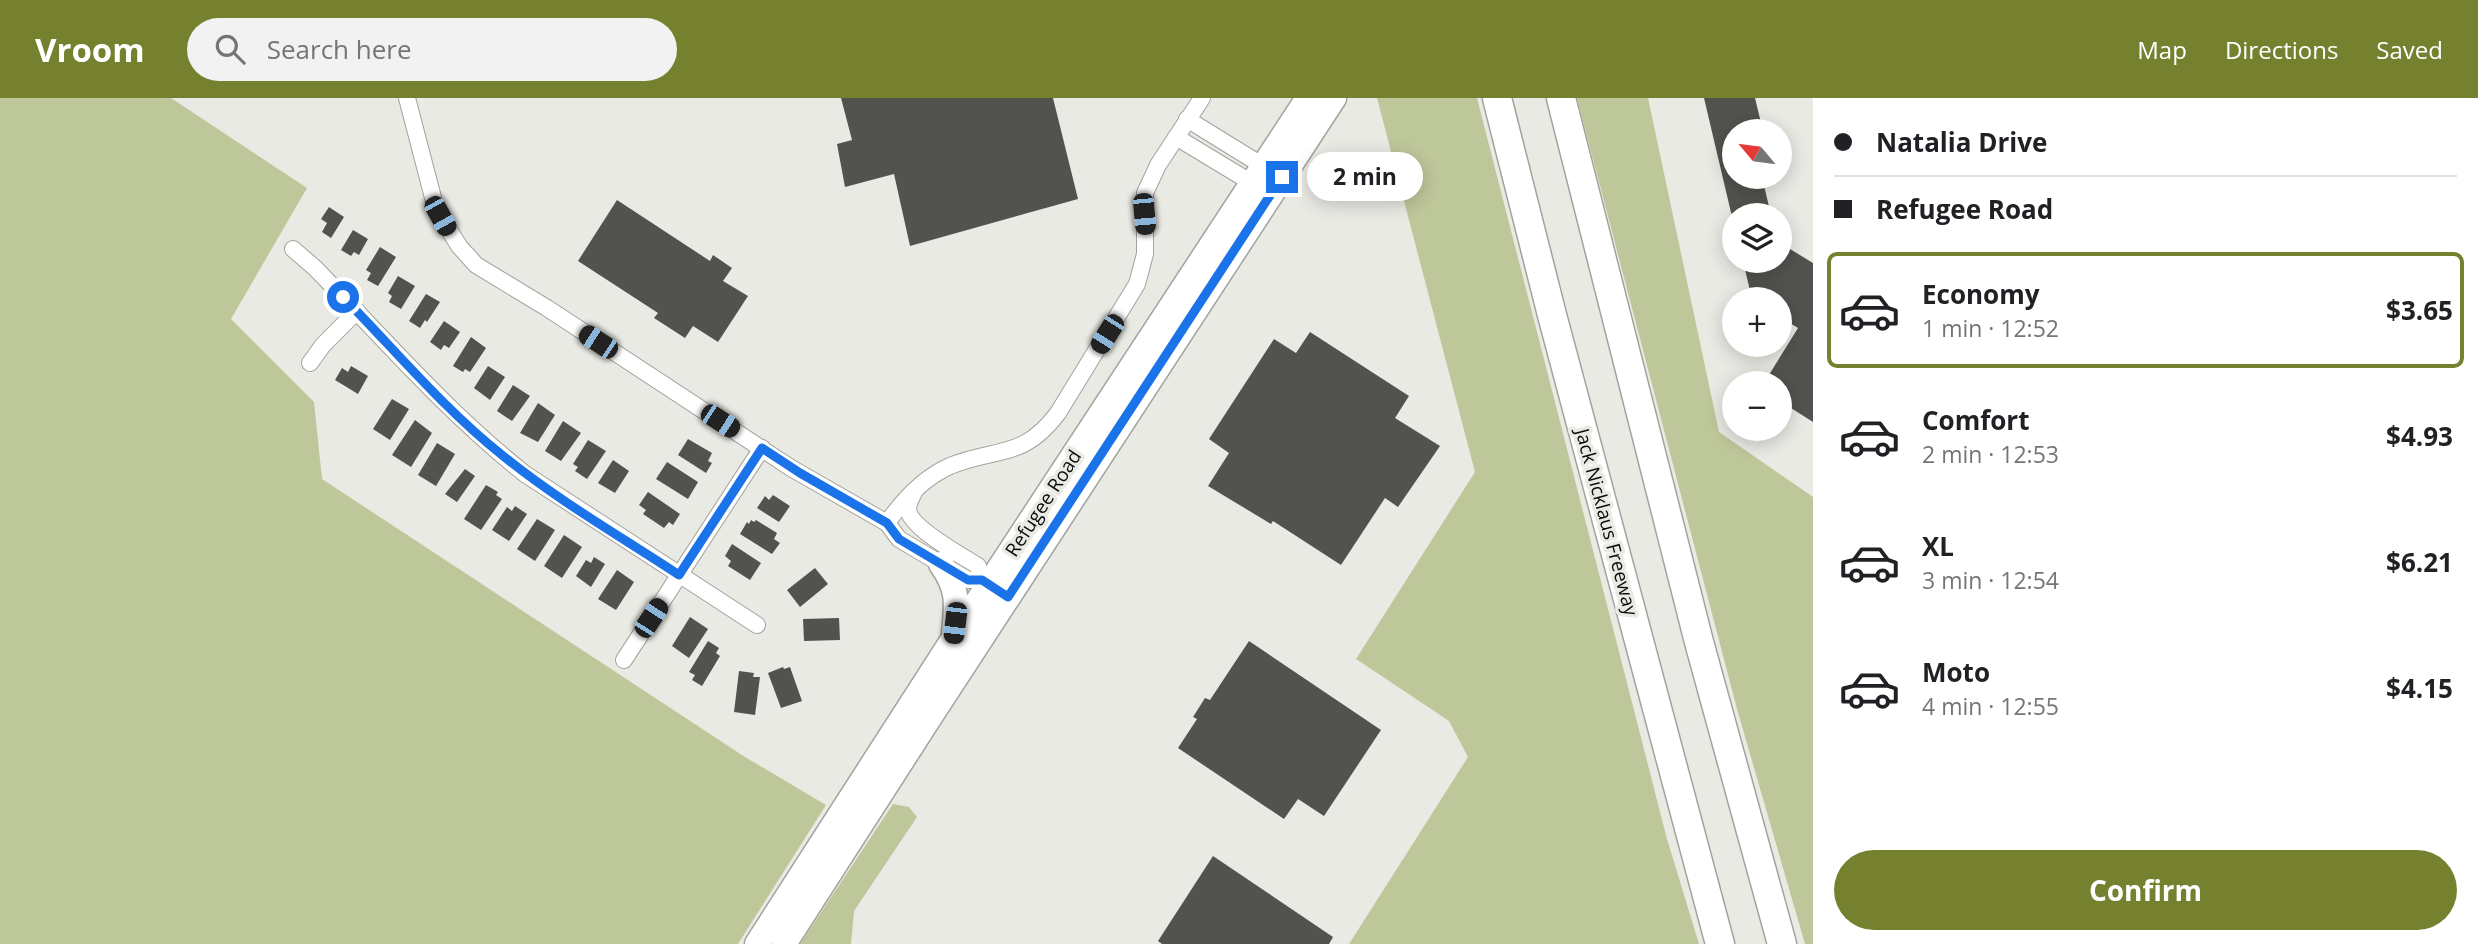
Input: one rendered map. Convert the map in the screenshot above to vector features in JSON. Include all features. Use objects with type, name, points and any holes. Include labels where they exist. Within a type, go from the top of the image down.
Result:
[{"type":"highway","name":"Jack Nicklaus Freeway","points":[[1497,98],[1720,944]]},
{"type":"highway","points":[[1561,98],[1699,642],[1782,944]]},
{"type":"main road","name":"Refugee Road","points":[[784,944],[993,587],[1308,98]]},
{"type":"main road","name":"Refugee Road","points":[[757,944],[953,638],[993,587],[1334,98]]},
{"type":"main road","points":[[941,564],[954,586],[957,608],[953,638]]},
{"type":"street","points":[[407,98],[436,209],[452,236],[482,270],[547,308],[800,473],[887,523],[921,530],[978,566],[993,587]]},
{"type":"street","points":[[887,523],[914,490],[948,467],[1020,446],[1044,430],[1058,413],[1137,284],[1145,254],[1145,192],[1154,172],[1202,98]]},
{"type":"street","points":[[1188,120],[1258,175]]},
{"type":"street","points":[[1177,136],[1258,175]]},
{"type":"street","points":[[293,249],[499,454],[525,474],[757,625]]},
{"type":"street","points":[[310,363],[323,345],[357,311]]},
{"type":"street","points":[[624,660],[762,448]]},
{"type":"street","points":[[914,490],[908,509],[921,530]]},
{"type":"street","points":[[887,523],[899,539],[968,580],[993,587]]},
{"type":"green space","points":[[0,98],[171,98],[307,188],[231,319],[314,402],[322,479],[745,757],[826,805],[738,944],[0,944]]},
{"type":"green space","points":[[1377,98],[1477,98],[1667,839],[1699,944],[1349,944],[1468,757],[1449,721],[1356,659],[1475,472]]},
{"type":"green space","points":[[1577,98],[1648,98],[1722,441],[1732,441],[1813,497],[1813,944],[1805,944],[1737,709]]},
{"type":"green space","points":[[893,804],[909,807],[917,817],[854,911],[851,944],[800,944]]},
{"type":"building","points":[[841,98],[1053,98],[1078,199],[910,246],[894,174],[845,187],[837,144],[852,140]]},
{"type":"building","points":[[1704,98],[1755,98],[1760,119],[1722,119],[1722,174]]},
{"type":"building","points":[[1725,189],[1765,189],[1768,203],[1729,203]]},
{"type":"building","points":[[617,200],[710,261],[713,255],[732,268],[723,281],[748,296],[718,342],[693,326],[685,338],[654,318],[658,313],[578,261]]},
{"type":"building","points":[[329,207],[344,217],[331,238],[322,232],[327,223],[321,219]]},
{"type":"building","points":[[353,230],[368,239],[359,255],[354,252],[351,256],[341,250]]},
{"type":"building","points":[[380,247],[396,257],[378,286],[367,280],[371,273],[366,270]]},
{"type":"building","points":[[1792,250],[1813,263],[1813,422],[1792,409],[1792,371],[1771,371],[1780,357],[1792,357],[1792,338],[1798,328],[1792,324],[1792,287],[1749,287],[1746,273],[1792,273]]},
{"type":"building","points":[[398,276],[415,286],[401,309],[389,302],[392,296],[388,293]]},
{"type":"building","points":[[426,294],[440,302],[420,328],[409,321]]},
{"type":"building","points":[[444,321],[460,332],[449,348],[444,345],[441,350],[430,342]]},
{"type":"building","points":[[1310,332],[1409,396],[1395,418],[1440,446],[1398,507],[1385,498],[1341,565],[1273,521],[1271,524],[1208,486],[1229,453],[1209,439],[1274,339],[1296,353]]},
{"type":"building","points":[[471,337],[486,348],[470,372],[465,369],[463,372],[453,366]]},
{"type":"building","points":[[351,366],[368,376],[358,394],[335,380],[342,368],[348,372]]},
{"type":"building","points":[[488,366],[505,377],[490,400],[474,388]]},
{"type":"building","points":[[513,385],[530,396],[512,421],[497,411]]},
{"type":"building","points":[[392,399],[409,409],[390,440],[373,429]]},
{"type":"building","points":[[538,403],[555,415],[538,442],[520,433]]},
{"type":"building","points":[[415,420],[432,433],[411,467],[392,455]]},
{"type":"building","points":[[563,421],[581,433],[561,461],[545,451]]},
{"type":"building","points":[[688,439],[712,453],[708,461],[712,463],[706,473],[678,455]]},
{"type":"building","points":[[588,440],[606,451],[587,479],[575,471],[578,467],[573,464]]},
{"type":"building","points":[[437,443],[455,454],[436,486],[418,475]]},
{"type":"building","points":[[613,460],[629,471],[615,493],[598,483]]},
{"type":"building","points":[[667,462],[698,482],[688,499],[656,479]]},
{"type":"building","points":[[465,469],[475,476],[457,502],[445,494]]},
{"type":"building","points":[[486,485],[498,492],[496,495],[502,499],[481,530],[464,519]]},
{"type":"building","points":[[648,492],[680,514],[673,525],[669,522],[664,528],[643,514],[646,510],[639,505]]},
{"type":"building","points":[[773,495],[790,506],[779,522],[757,508],[765,496],[769,500]]},
{"type":"building","points":[[515,506],[527,514],[509,541],[492,530],[507,507],[512,511]]},
{"type":"building","points":[[537,519],[555,530],[535,561],[517,549]]},
{"type":"building","points":[[751,520],[756,520],[777,533],[774,539],[780,543],[772,554],[740,534]]},
{"type":"building","points":[[564,535],[582,547],[562,578],[544,566]]},
{"type":"building","points":[[732,544],[761,563],[750,580],[728,566],[731,561],[725,556]]},
{"type":"building","points":[[594,557],[605,564],[591,587],[576,576],[586,560],[591,563]]},
{"type":"building","points":[[815,568],[828,584],[800,607],[787,590]]},
{"type":"building","points":[[617,570],[634,582],[616,610],[598,599]]},
{"type":"building","points":[[690,617],[708,629],[689,658],[672,646]]},
{"type":"building","points":[[839,618],[840,640],[804,641],[803,619]]},
{"type":"building","points":[[708,641],[719,648],[716,653],[720,656],[702,686],[692,680],[695,675],[689,672]]},
{"type":"building","points":[[1249,641],[1381,730],[1324,816],[1298,799],[1284,819],[1178,748],[1197,719],[1193,717],[1205,698],[1210,700]]},
{"type":"building","points":[[790,667],[802,701],[781,708],[768,673]]},
{"type":"building","points":[[739,671],[754,673],[753,677],[760,677],[755,715],[734,712]]},
{"type":"building","points":[[1213,856],[1333,937],[1329,944],[1162,944],[1158,941]]},
{"type":"route","points":[[343,297],[469,427],[499,454],[679,575],[762,448],[887,523],[899,539],[968,580],[982,580],[1008,597],[1282,177]]}]
